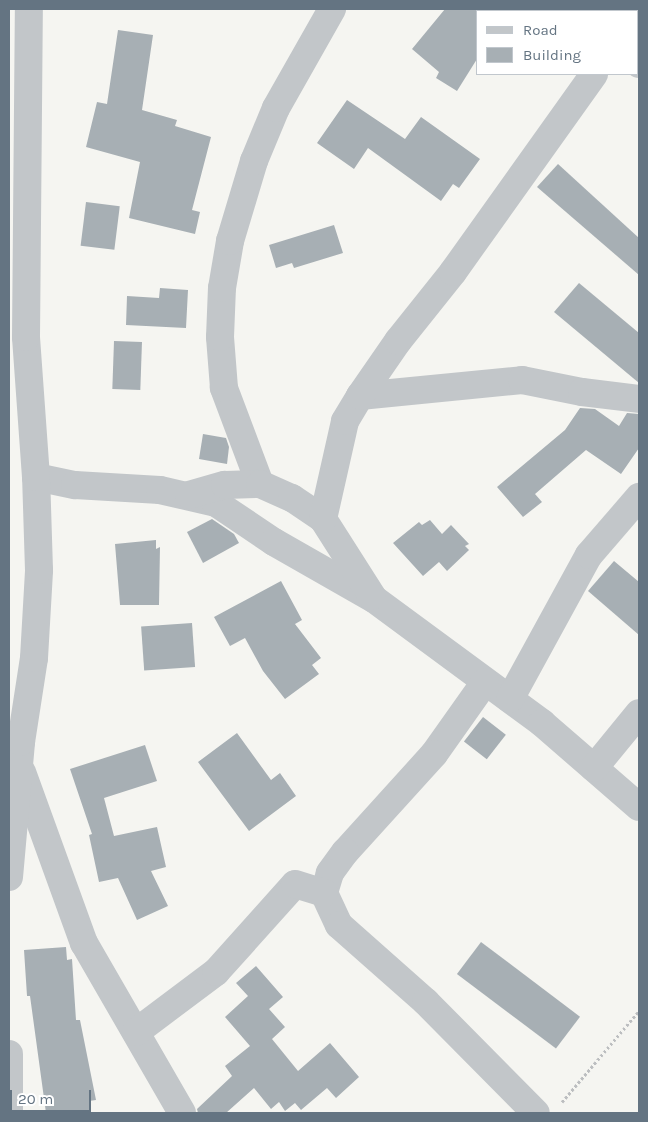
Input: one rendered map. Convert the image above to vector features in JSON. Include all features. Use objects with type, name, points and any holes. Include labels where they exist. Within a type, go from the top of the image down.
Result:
[{"type":"street","points":[[9,877],[19,764],[34,658],[39,570],[36,477],[26,337],[29,9]]},
{"type":"street","points":[[260,484],[224,388],[220,337],[222,288],[230,241],[254,161],[276,108],[332,9]]},
{"type":"street","points":[[323,519],[345,420],[360,396],[593,75]]},
{"type":"street","points":[[360,396],[522,380],[582,392],[639,399]]},
{"type":"street","points":[[36,477],[75,485],[189,495],[216,503],[274,542],[374,599],[510,699],[639,807]]},
{"type":"street","points":[[189,495],[225,485],[260,484],[292,498],[323,519],[374,599]]},
{"type":"street","points":[[510,699],[589,555],[639,497]]},
{"type":"street","points":[[485,682],[434,754],[345,852],[330,872],[324,893],[339,925],[547,1110]]},
{"type":"street","points":[[594,768],[639,714]]},
{"type":"street","points":[[19,764],[84,943],[182,1113]]},
{"type":"street","points":[[136,1032],[216,972],[295,884],[324,893]]},
{"type":"street","points":[[9,1054],[9,1112]]},
{"type":"path","points":[[547,1110],[639,1012]]},
{"type":"building","points":[[445,9],[477,9],[476,61],[457,91],[436,78],[439,72],[412,49]]},
{"type":"building","points":[[118,30],[153,35],[142,110],[177,120],[175,126],[211,137],[192,210],[200,212],[195,234],[129,218],[140,162],[86,147],[97,102],[107,104]]},
{"type":"building","points":[[347,100],[405,139],[421,117],[480,159],[459,188],[453,184],[441,201],[368,148],[354,169],[317,143]]},
{"type":"building","points":[[558,164],[639,238],[639,275],[537,187]]},
{"type":"building","points":[[86,202],[120,206],[114,250],[81,246]]},
{"type":"building","points":[[334,225],[343,253],[294,268],[292,263],[276,268],[269,245]]},
{"type":"building","points":[[579,283],[639,333],[639,383],[554,312]]},
{"type":"building","points":[[160,288],[188,290],[186,328],[126,325],[127,296],[159,298]]},
{"type":"building","points":[[114,341],[142,342],[140,390],[112,389]]},
{"type":"building","points":[[580,408],[595,409],[619,426],[627,413],[639,414],[639,448],[621,474],[586,450],[535,494],[542,502],[523,517],[497,487],[565,430]]},
{"type":"building","points":[[203,434],[226,438],[229,447],[227,464],[199,459]]},
{"type":"building","points":[[212,519],[234,534],[239,543],[203,563],[187,532]]},
{"type":"building","points":[[430,520],[442,534],[451,525],[469,544],[465,546],[469,550],[447,571],[439,562],[423,576],[393,543],[419,522],[422,525]]},
{"type":"building","points":[[156,540],[156,549],[160,547],[159,605],[120,605],[115,544]]},
{"type":"building","points":[[614,561],[639,582],[639,635],[588,591]]},
{"type":"building","points":[[281,581],[302,620],[295,624],[321,658],[312,665],[319,674],[285,699],[263,671],[245,638],[230,646],[214,617]]},
{"type":"building","points":[[192,623],[195,667],[144,670],[141,627]]},
{"type":"building","points":[[483,717],[506,735],[487,759],[464,741]]},
{"type":"building","points":[[237,733],[271,780],[280,773],[296,796],[249,831],[198,762]]},
{"type":"building","points":[[145,745],[157,781],[104,798],[114,836],[157,827],[166,867],[151,871],[168,906],[137,920],[118,878],[99,882],[89,835],[92,834],[70,769]]},
{"type":"building","points":[[481,942],[580,1017],[556,1049],[457,974]]},
{"type":"building","points":[[66,947],[67,960],[72,959],[76,1020],[80,1020],[96,1100],[89,1101],[90,1113],[46,1113],[30,996],[27,996],[24,950]]},
{"type":"building","points":[[256,966],[283,997],[269,1009],[285,1027],[272,1039],[298,1071],[330,1043],[359,1077],[336,1098],[327,1088],[301,1110],[295,1103],[285,1111],[279,1102],[271,1109],[254,1088],[226,1113],[198,1113],[197,1109],[232,1076],[225,1066],[250,1046],[225,1017],[248,996],[236,983]]}]
